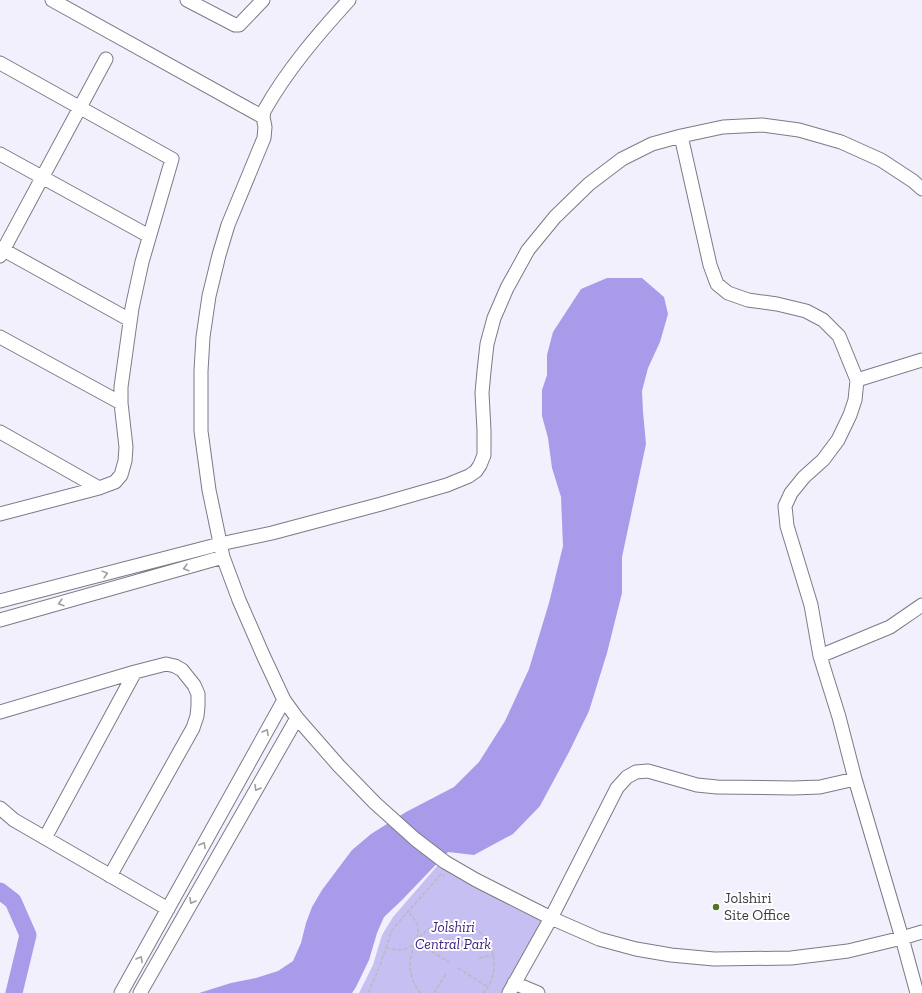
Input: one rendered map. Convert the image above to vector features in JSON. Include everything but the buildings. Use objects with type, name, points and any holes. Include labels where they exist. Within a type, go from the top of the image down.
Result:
[{"type":"street","points":[[52,0],[263,117]]},
{"type":"street","points":[[187,0],[235,25],[242,23],[263,0]]},
{"type":"street","points":[[349,0],[321,30],[291,70],[264,111],[264,138],[231,219],[218,256],[209,296],[203,337],[201,371],[201,431],[209,490],[220,544],[223,557],[239,600],[284,700],[297,718],[339,766],[443,868],[476,880],[551,918],[598,939],[636,949],[670,955],[714,958],[791,958],[848,951],[922,932]]},
{"type":"street","points":[[106,59],[1,252],[130,320]]},
{"type":"street","points":[[0,63],[172,159],[149,236],[136,288],[130,320],[121,387],[121,403],[126,447],[125,461],[121,475],[115,482],[99,488],[0,514]]},
{"type":"street","points":[[0,601],[220,544],[272,533],[381,504],[447,485],[469,476],[476,471],[484,455],[482,392],[488,344],[494,318],[504,294],[528,250],[555,217],[589,184],[622,159],[652,144],[722,127],[762,125],[800,130],[841,142],[880,160],[922,189]]},
{"type":"street","points":[[681,136],[710,265],[717,284],[728,293],[748,300],[777,304],[806,311],[823,320],[839,336],[857,380],[855,400],[850,415],[838,440],[823,460],[804,477],[791,493],[785,506],[787,526],[811,605],[820,656],[839,717],[855,779],[917,993]]},
{"type":"street","points":[[0,154],[149,236]]},
{"type":"street","points":[[0,337],[121,403]]},
{"type":"street","points":[[857,380],[922,360]]},
{"type":"street","points":[[0,432],[99,488]]},
{"type":"street","points":[[0,620],[223,557]]},
{"type":"street","points":[[820,656],[890,627],[922,605]]},
{"type":"street","points":[[0,712],[166,664],[175,666],[182,670],[194,685],[198,694],[198,706],[197,716],[193,728],[110,876]]},
{"type":"street","points":[[45,838],[135,672]]},
{"type":"street","points":[[121,993],[284,700]]},
{"type":"street","points":[[140,993],[297,718]]},
{"type":"street","points":[[538,993],[512,988],[551,918],[617,788],[627,777],[636,772],[648,771],[698,785],[717,787],[793,788],[820,787],[855,779]]},
{"type":"street","points":[[0,808],[14,820],[168,909]]},
{"type":"path","points":[[368,993],[376,976],[392,930],[443,868]]},
{"type":"path","points":[[386,948],[400,950],[406,949],[411,947],[417,939],[418,928],[408,911]]},
{"type":"path","points":[[421,993],[414,983],[411,972],[411,956],[416,942],[426,931],[446,922],[465,924],[476,929],[489,943],[494,954],[494,973],[488,987],[483,993]]},
{"type":"path","points":[[465,945],[476,929]]},
{"type":"path","points":[[416,942],[449,962]]},
{"type":"path","points":[[479,958],[494,954]]},
{"type":"path","points":[[458,968],[488,987]]},
{"type":"path","points":[[434,993],[446,974]]},
{"type":"green space","name":"Jolshiri Central Park","points":[[438,865],[545,918],[503,993],[359,993],[373,965],[382,935],[393,917]]},
{"type":"shaded area","points":[[607,278],[642,278],[664,297],[668,314],[660,342],[648,368],[642,391],[646,444],[622,557],[622,593],[607,653],[589,711],[540,806],[513,834],[474,855],[448,852],[384,917],[377,933],[369,960],[352,993],[199,993],[278,971],[293,961],[301,943],[312,907],[322,890],[352,850],[371,834],[406,812],[454,787],[479,762],[505,721],[529,669],[549,603],[563,546],[561,497],[552,468],[548,438],[542,416],[542,390],[547,375],[547,355],[553,332],[581,289]]},
{"type":"waterway","points":[[0,891],[13,901],[28,935],[14,993]]},
{"type":"place","name":"Jolshiri Site Office","points":[[716,907]]}]
